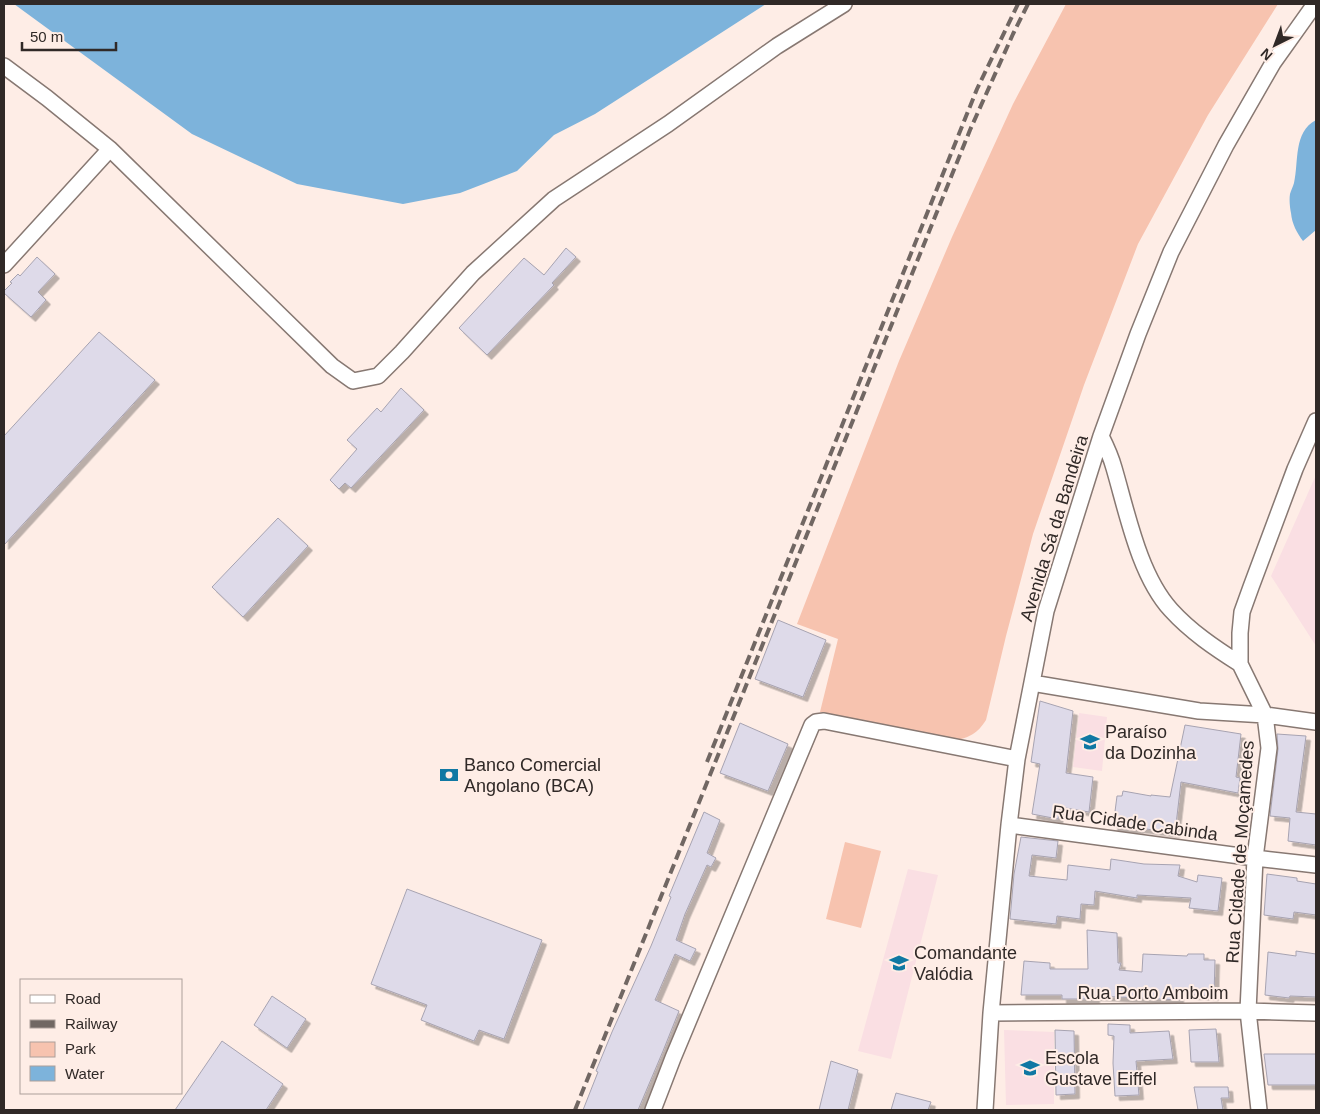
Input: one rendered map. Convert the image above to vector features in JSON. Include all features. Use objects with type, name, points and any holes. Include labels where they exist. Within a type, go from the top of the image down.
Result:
[{"type":"street","points":[[4,66],[110,149],[332,366],[353,381],[378,376],[473,273],[554,199],[668,124],[770,51],[844,4]]},
{"type":"street","name":"Avenida Sá da Bandeira","points":[[985,1110],[991,1013],[1017,759],[1046,611],[1101,436],[1138,334],[1171,252],[1226,145],[1273,64],[1315,4]]},
{"type":"street","points":[[4,265],[110,149]]},
{"type":"street","points":[[1266,715],[1240,664],[1242,612],[1295,470],[1316,422]]},
{"type":"street","points":[[1101,436],[1113,466],[1136,544],[1150,580],[1170,609],[1183,622],[1200,637],[1240,664]]},
{"type":"street","points":[[1032,684],[1198,711],[1266,715],[1316,722]]},
{"type":"street","name":"Rua Cidade de Moçamedes","points":[[1259,1110],[1248,1012],[1255,858],[1268,748],[1266,715]]},
{"type":"street","points":[[653,1110],[812,725],[816,722],[824,721],[1017,759]]},
{"type":"street","name":"Rua Cidade Cabinda","points":[[1009,825],[1316,865]]},
{"type":"street","name":"Rua Porto Amboim","points":[[991,1013],[1316,1013]]},
{"type":"shaded area","points":[[1316,475],[1316,646],[1271,576]]},
{"type":"shaded area","name":"Paraíso da Dozinha","points":[[1079,713],[1107,717],[1102,771],[1073,767]]},
{"type":"shaded area","name":"Comandante Valódia","points":[[908,869],[938,875],[891,1059],[858,1051]]},
{"type":"shaded area","name":"Escola Gustave Eiffel","points":[[1004,1030],[1054,1032],[1054,1104],[1006,1105]]},
{"type":"green space","points":[[1066,4],[1278,4],[1208,115],[1138,244],[1084,385],[1033,534],[986,720],[973,734],[954,741],[820,712],[838,639],[797,624],[899,361],[952,237],[1013,104]]},
{"type":"green space","points":[[845,842],[881,851],[861,928],[826,919]]},
{"type":"water","points":[[14,4],[766,4],[595,114],[554,135],[517,171],[460,193],[403,204],[297,184],[192,134]]},
{"type":"water","points":[[1316,120],[1316,230],[1303,241],[1292,221],[1290,193],[1294,183],[1300,140],[1309,125]]},
{"type":"building","points":[[566,248],[576,257],[552,283],[554,285],[487,355],[459,328],[524,258],[544,275]]},
{"type":"building","points":[[37,257],[55,274],[38,292],[46,300],[31,317],[4,291],[12,283],[10,282],[18,274],[20,276]]},
{"type":"building","points":[[99,332],[155,380],[4,545],[4,436]]},
{"type":"building","points":[[401,388],[424,410],[351,488],[345,483],[339,489],[330,480],[357,449],[347,440],[377,408],[381,412]]},
{"type":"building","points":[[278,518],[308,546],[243,617],[212,587]]},
{"type":"building","points":[[778,620],[826,640],[803,697],[755,679]]},
{"type":"building","points":[[1040,701],[1073,711],[1066,773],[1093,777],[1089,812],[1060,807],[1058,819],[1032,814],[1040,764],[1031,762]]},
{"type":"building","points":[[740,723],[788,744],[768,791],[720,773]]},
{"type":"building","points":[[1185,725],[1241,734],[1236,777],[1240,778],[1238,793],[1181,782],[1175,833],[1139,828],[1113,827],[1117,796],[1122,796],[1123,791],[1170,797]]},
{"type":"building","points":[[1277,734],[1306,736],[1296,812],[1316,814],[1316,845],[1288,841],[1290,818],[1270,816],[1278,749]]},
{"type":"building","points":[[704,812],[720,820],[707,853],[716,858],[711,867],[707,865],[685,914],[676,940],[696,949],[690,961],[675,954],[655,1000],[679,1011],[663,1051],[638,1110],[583,1110],[598,1072],[596,1071],[651,946],[671,897],[669,896]]},
{"type":"building","points":[[1021,837],[1058,841],[1056,858],[1032,855],[1029,876],[1067,880],[1068,865],[1110,870],[1111,859],[1144,864],[1180,865],[1178,876],[1197,882],[1198,875],[1222,878],[1218,911],[1189,908],[1191,898],[1137,895],[1137,898],[1095,891],[1094,905],[1081,904],[1080,919],[1057,916],[1056,924],[1010,919],[1014,874]]},
{"type":"building","points":[[1267,874],[1297,878],[1297,881],[1316,884],[1316,915],[1294,912],[1293,919],[1264,915]]},
{"type":"building","points":[[407,889],[542,940],[504,1039],[479,1030],[474,1041],[421,1020],[427,1005],[371,984]]},
{"type":"building","points":[[1087,930],[1117,933],[1118,963],[1121,963],[1119,970],[1142,972],[1143,954],[1187,956],[1188,954],[1204,954],[1204,960],[1215,960],[1214,996],[1179,994],[1179,1000],[1095,996],[1095,999],[1062,999],[1062,995],[1021,995],[1024,961],[1050,963],[1050,969],[1088,969]]},
{"type":"building","points":[[1296,951],[1316,954],[1316,997],[1290,996],[1289,998],[1265,995],[1268,952],[1296,956]]},
{"type":"building","points":[[272,996],[306,1019],[287,1048],[254,1025]]},
{"type":"building","points":[[1108,1024],[1130,1025],[1130,1033],[1169,1031],[1173,1059],[1136,1061],[1139,1095],[1115,1096],[1114,1036],[1108,1035]]},
{"type":"building","points":[[1216,1029],[1219,1062],[1191,1062],[1189,1030]]},
{"type":"building","points":[[1055,1030],[1074,1031],[1075,1094],[1056,1095]]},
{"type":"building","points":[[222,1041],[283,1084],[266,1110],[175,1110]]},
{"type":"building","points":[[1264,1054],[1316,1054],[1316,1085],[1268,1085]]},
{"type":"building","points":[[831,1061],[858,1070],[848,1110],[819,1110]]},
{"type":"building","points":[[1194,1087],[1228,1087],[1229,1098],[1221,1098],[1223,1110],[1198,1110]]},
{"type":"building","points":[[896,1093],[931,1102],[928,1110],[891,1110]]},
{"type":"railway","points":[[707,762],[977,89],[1018,4]]},
{"type":"railway","points":[[575,1110],[970,130],[1028,4]]},
{"type":"place","name":"Paraíso da Dozinha","points":[[1090,742]]},
{"type":"place","name":"Banco Comercial Angolano (BCA)","points":[[449,775]]},
{"type":"place","name":"Comandante Valódia","points":[[899,963]]},
{"type":"place","name":"Escola Gustave Eiffel","points":[[1030,1068]]}]
